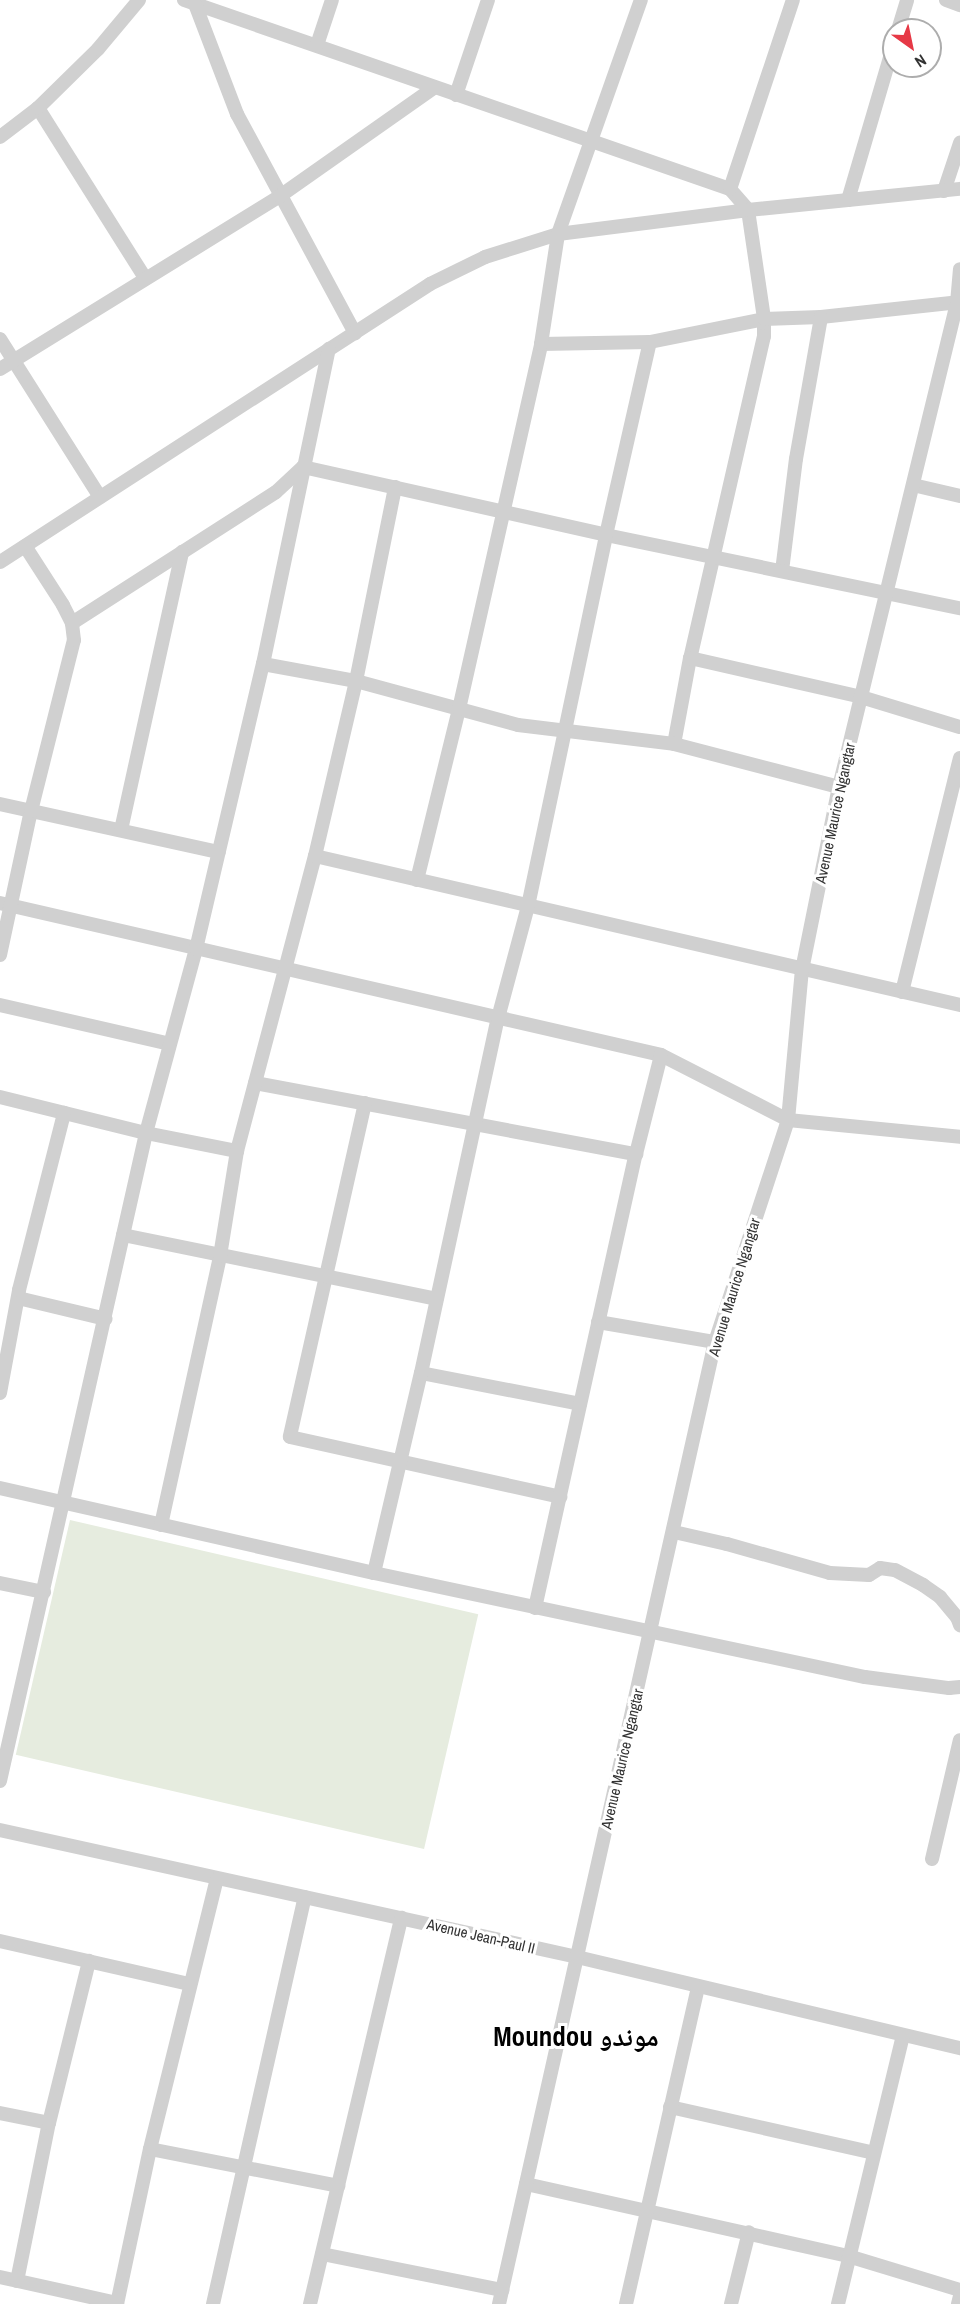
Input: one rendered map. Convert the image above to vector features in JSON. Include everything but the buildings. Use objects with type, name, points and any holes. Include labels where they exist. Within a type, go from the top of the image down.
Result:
[{"type":"street","points":[[0,137],[38,108],[98,50],[139,0]]},
{"type":"street","points":[[317,45],[332,0]]},
{"type":"street","points":[[456,95],[488,0]]},
{"type":"street","points":[[417,880],[459,709],[502,511],[542,344],[558,234],[641,0]]},
{"type":"street","points":[[730,189],[793,0]]},
{"type":"street","points":[[902,18],[907,0]]},
{"type":"street","points":[[946,0],[960,5]]},
{"type":"street","points":[[189,2],[730,189],[748,210],[764,319],[756,375],[690,658],[674,744]]},
{"type":"street","points":[[189,2],[237,114],[355,333]]},
{"type":"street","points":[[848,200],[884,78]]},
{"type":"street","points":[[0,369],[280,196],[435,87]]},
{"type":"street","points":[[38,108],[145,278]]},
{"type":"street","points":[[944,191],[960,143]]},
{"type":"street","points":[[0,562],[430,284],[460,268],[509,248],[558,234],[748,210],[960,189]]},
{"type":"street","name":"Avenue Maurice Ngangtar","points":[[500,2297],[716,1342],[788,1120],[802,970],[839,787],[959,303],[960,270]]},
{"type":"street","points":[[542,344],[650,342],[764,319],[821,317],[959,303]]},
{"type":"street","points":[[783,571],[796,459],[821,317]]},
{"type":"street","points":[[0,339],[100,497]]},
{"type":"street","points":[[374,1573],[421,1373],[498,1018],[528,906],[606,535],[650,342]]},
{"type":"street","points":[[0,1780],[65,1503],[146,1133],[196,949],[263,664],[329,350]]},
{"type":"street","points":[[303,467],[606,535],[960,608]]},
{"type":"street","points":[[72,623],[276,492],[303,467]]},
{"type":"street","points":[[914,485],[960,496]]},
{"type":"street","points":[[161,1525],[220,1256],[237,1151],[315,856],[356,681],[395,487]]},
{"type":"street","points":[[0,955],[5,905],[74,640],[72,623],[25,546]]},
{"type":"street","points":[[121,830],[182,552]]},
{"type":"street","points":[[690,658],[861,697],[960,727]]},
{"type":"street","points":[[263,664],[356,681],[518,725],[674,744],[839,787]]},
{"type":"street","points":[[902,992],[960,758]]},
{"type":"street","points":[[0,804],[219,852]]},
{"type":"street","points":[[315,856],[960,1005]]},
{"type":"street","points":[[5,905],[661,1055],[788,1120],[960,1137]]},
{"type":"street","points":[[0,1005],[170,1044]]},
{"type":"street","points":[[535,1608],[636,1154],[661,1055]]},
{"type":"street","points":[[255,1083],[636,1154]]},
{"type":"street","points":[[0,1097],[146,1133],[237,1151]]},
{"type":"street","points":[[365,1103],[290,1437],[560,1497]]},
{"type":"street","points":[[0,1393],[18,1298],[64,1113]]},
{"type":"street","points":[[123,1235],[437,1299]]},
{"type":"street","points":[[18,1298],[106,1319]]},
{"type":"street","points":[[598,1322],[716,1342]]},
{"type":"street","points":[[421,1373],[580,1404]]},
{"type":"street","points":[[0,1488],[651,1633],[756,1652],[866,1677],[960,1688]]},
{"type":"street","points":[[674,1532],[727,1544],[830,1573],[869,1575],[880,1568],[895,1570],[932,1591],[959,1616]]},
{"type":"street","points":[[0,1583],[44,1592]]},
{"type":"street","points":[[932,1858],[960,1740]]},
{"type":"street","name":"Avenue Jean-Paul II","points":[[0,1830],[577,1957],[698,1988],[960,2048]]},
{"type":"street","points":[[0,2277],[117,2304],[150,2149],[217,1878]]},
{"type":"street","points":[[213,2304],[304,1897]]},
{"type":"street","points":[[310,2304],[401,1918]]},
{"type":"street","points":[[0,1941],[190,1984]]},
{"type":"street","points":[[17,2281],[50,2123],[89,1961]]},
{"type":"street","points":[[626,2304],[698,1988]]},
{"type":"street","points":[[838,2304],[903,2036]]},
{"type":"street","points":[[670,2107],[874,2153]]},
{"type":"street","points":[[0,2112],[50,2123]]},
{"type":"street","points":[[150,2149],[338,2186]]},
{"type":"street","points":[[526,2184],[749,2232],[848,2256],[960,2290]]},
{"type":"street","points":[[731,2304],[749,2232]]},
{"type":"street","points":[[322,2254],[500,2297]]},
{"type":"street","points":[[958,2304],[960,2296]]},
{"type":"shaded area","points":[[70,1520],[478,1614],[424,1849],[16,1755]]},
{"type":"district","name":"Moundou موندو","points":[[576,2037]]}]
